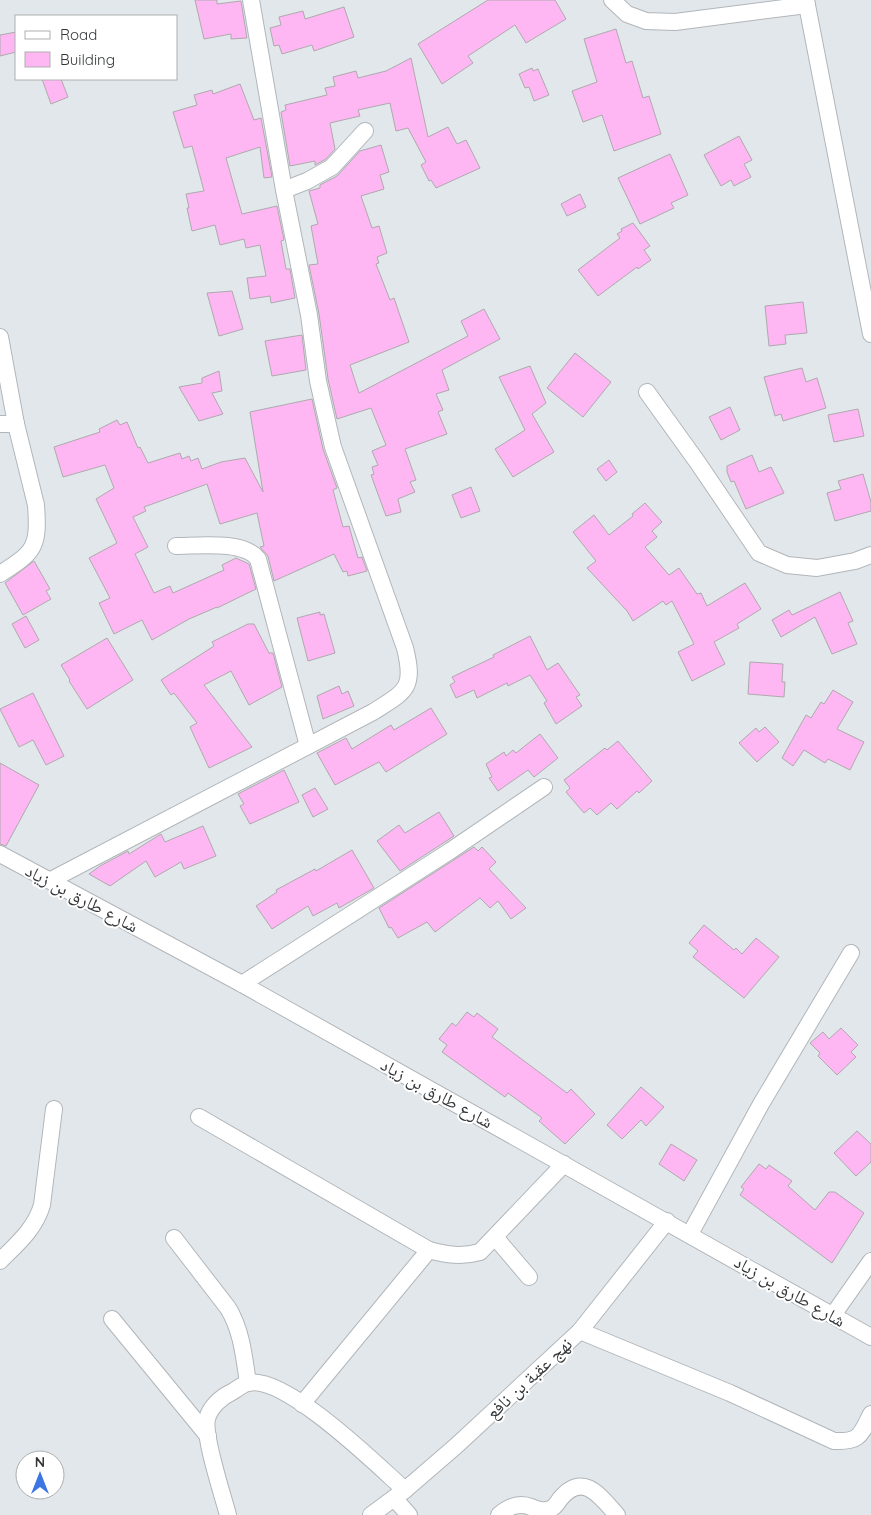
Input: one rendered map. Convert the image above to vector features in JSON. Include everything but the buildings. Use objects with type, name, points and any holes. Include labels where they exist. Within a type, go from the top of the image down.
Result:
[{"type":"street","points":[[50,880],[373,712],[399,695],[406,688],[410,678],[410,666],[406,648],[333,447],[324,415],[309,315],[284,190],[251,0]]},
{"type":"street","points":[[612,0],[626,14],[646,21],[674,22],[807,2],[871,334]]},
{"type":"street","points":[[284,190],[307,181],[332,167],[365,131]]},
{"type":"street","points":[[0,337],[8,424],[36,505],[37,531],[31,550],[26,556],[0,574]]},
{"type":"street","points":[[646,392],[698,463],[759,553],[787,565],[817,568],[855,561],[871,555]]},
{"type":"street","points":[[176,546],[239,548],[251,552],[258,559],[308,746]]},
{"type":"street","points":[[242,984],[450,851],[544,787]]},
{"type":"street","name":"شارع طارق بن زياد","points":[[1,858],[50,880],[242,984],[871,1337]]},
{"type":"street","points":[[690,1234],[761,1104],[851,953]]},
{"type":"street","points":[[0,1261],[30,1231],[39,1216],[54,1109]]},
{"type":"street","points":[[199,1117],[429,1250],[448,1256],[470,1255],[480,1252],[564,1164]]},
{"type":"street","name":"نهج عقبة بن نافع","points":[[371,1515],[400,1494],[518,1390],[580,1331],[667,1221]]},
{"type":"street","points":[[495,1237],[530,1277]]},
{"type":"street","points":[[174,1238],[234,1318],[239,1332],[248,1383]]},
{"type":"street","points":[[302,1404],[429,1250]]},
{"type":"street","points":[[832,1315],[871,1261]]},
{"type":"street","points":[[112,1319],[208,1436]]},
{"type":"street","points":[[580,1331],[730,1393],[834,1441],[850,1442],[861,1434],[871,1414]]},
{"type":"street","points":[[228,1515],[209,1445],[207,1420],[215,1404],[225,1395],[248,1383],[267,1385],[302,1404],[333,1425],[400,1494],[409,1515]]},
{"type":"street","points":[[499,1515],[507,1508],[514,1506],[526,1505],[541,1510],[548,1510],[554,1507],[571,1489],[580,1486],[596,1491],[617,1515]]}]
